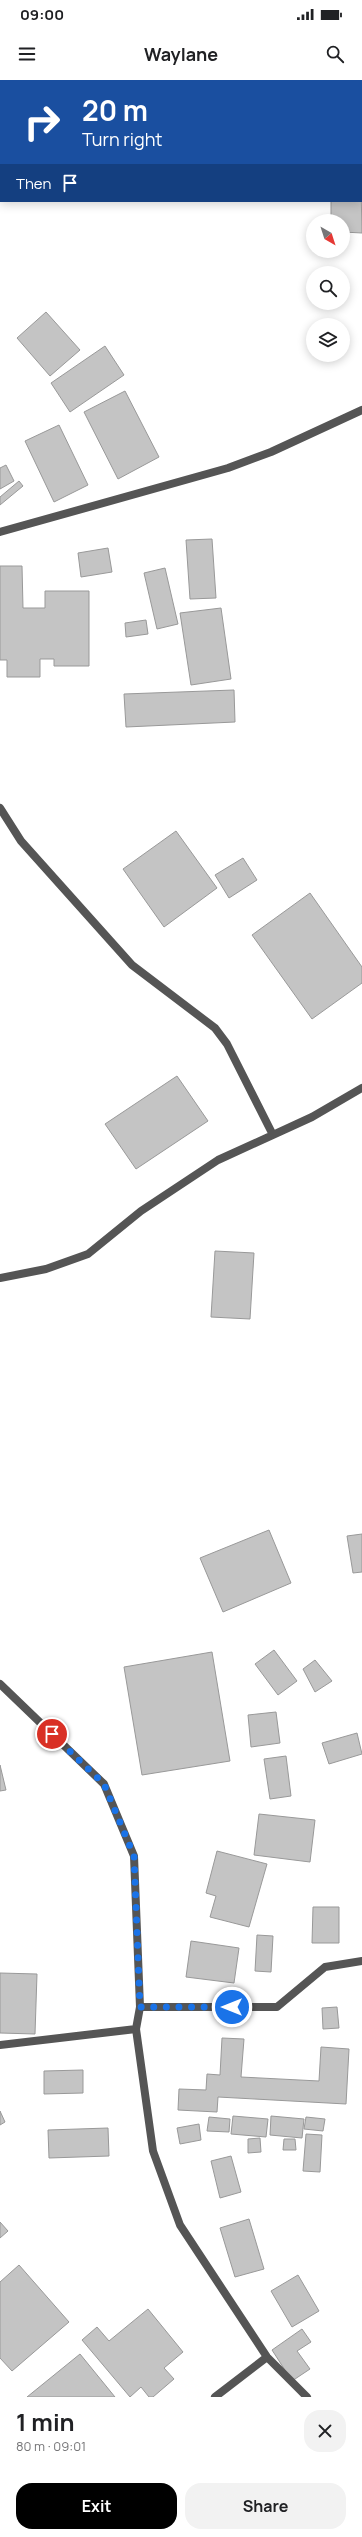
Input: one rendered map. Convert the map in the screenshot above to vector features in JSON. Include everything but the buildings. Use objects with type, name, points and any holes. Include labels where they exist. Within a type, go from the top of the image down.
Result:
[{"type":"street","points":[[0,532],[228,468],[271,452],[362,410]]},
{"type":"street","points":[[0,808],[21,841],[132,965],[215,1028],[227,1044],[273,1135]]},
{"type":"street","points":[[0,1278],[46,1269],[88,1254],[141,1211],[218,1160],[312,1117],[362,1088]]},
{"type":"street","points":[[0,1684],[104,1784],[134,1856],[140,2007],[136,2029],[153,2151],[180,2225],[267,2357],[307,2397]]},
{"type":"street","points":[[140,2007],[278,2007],[325,1967],[362,1962]]},
{"type":"street","points":[[0,2045],[136,2029]]},
{"type":"street","points":[[215,2397],[267,2357]]},
{"type":"route","points":[[52,1734],[104,1784],[134,1856],[140,2007],[232,2007]]}]
